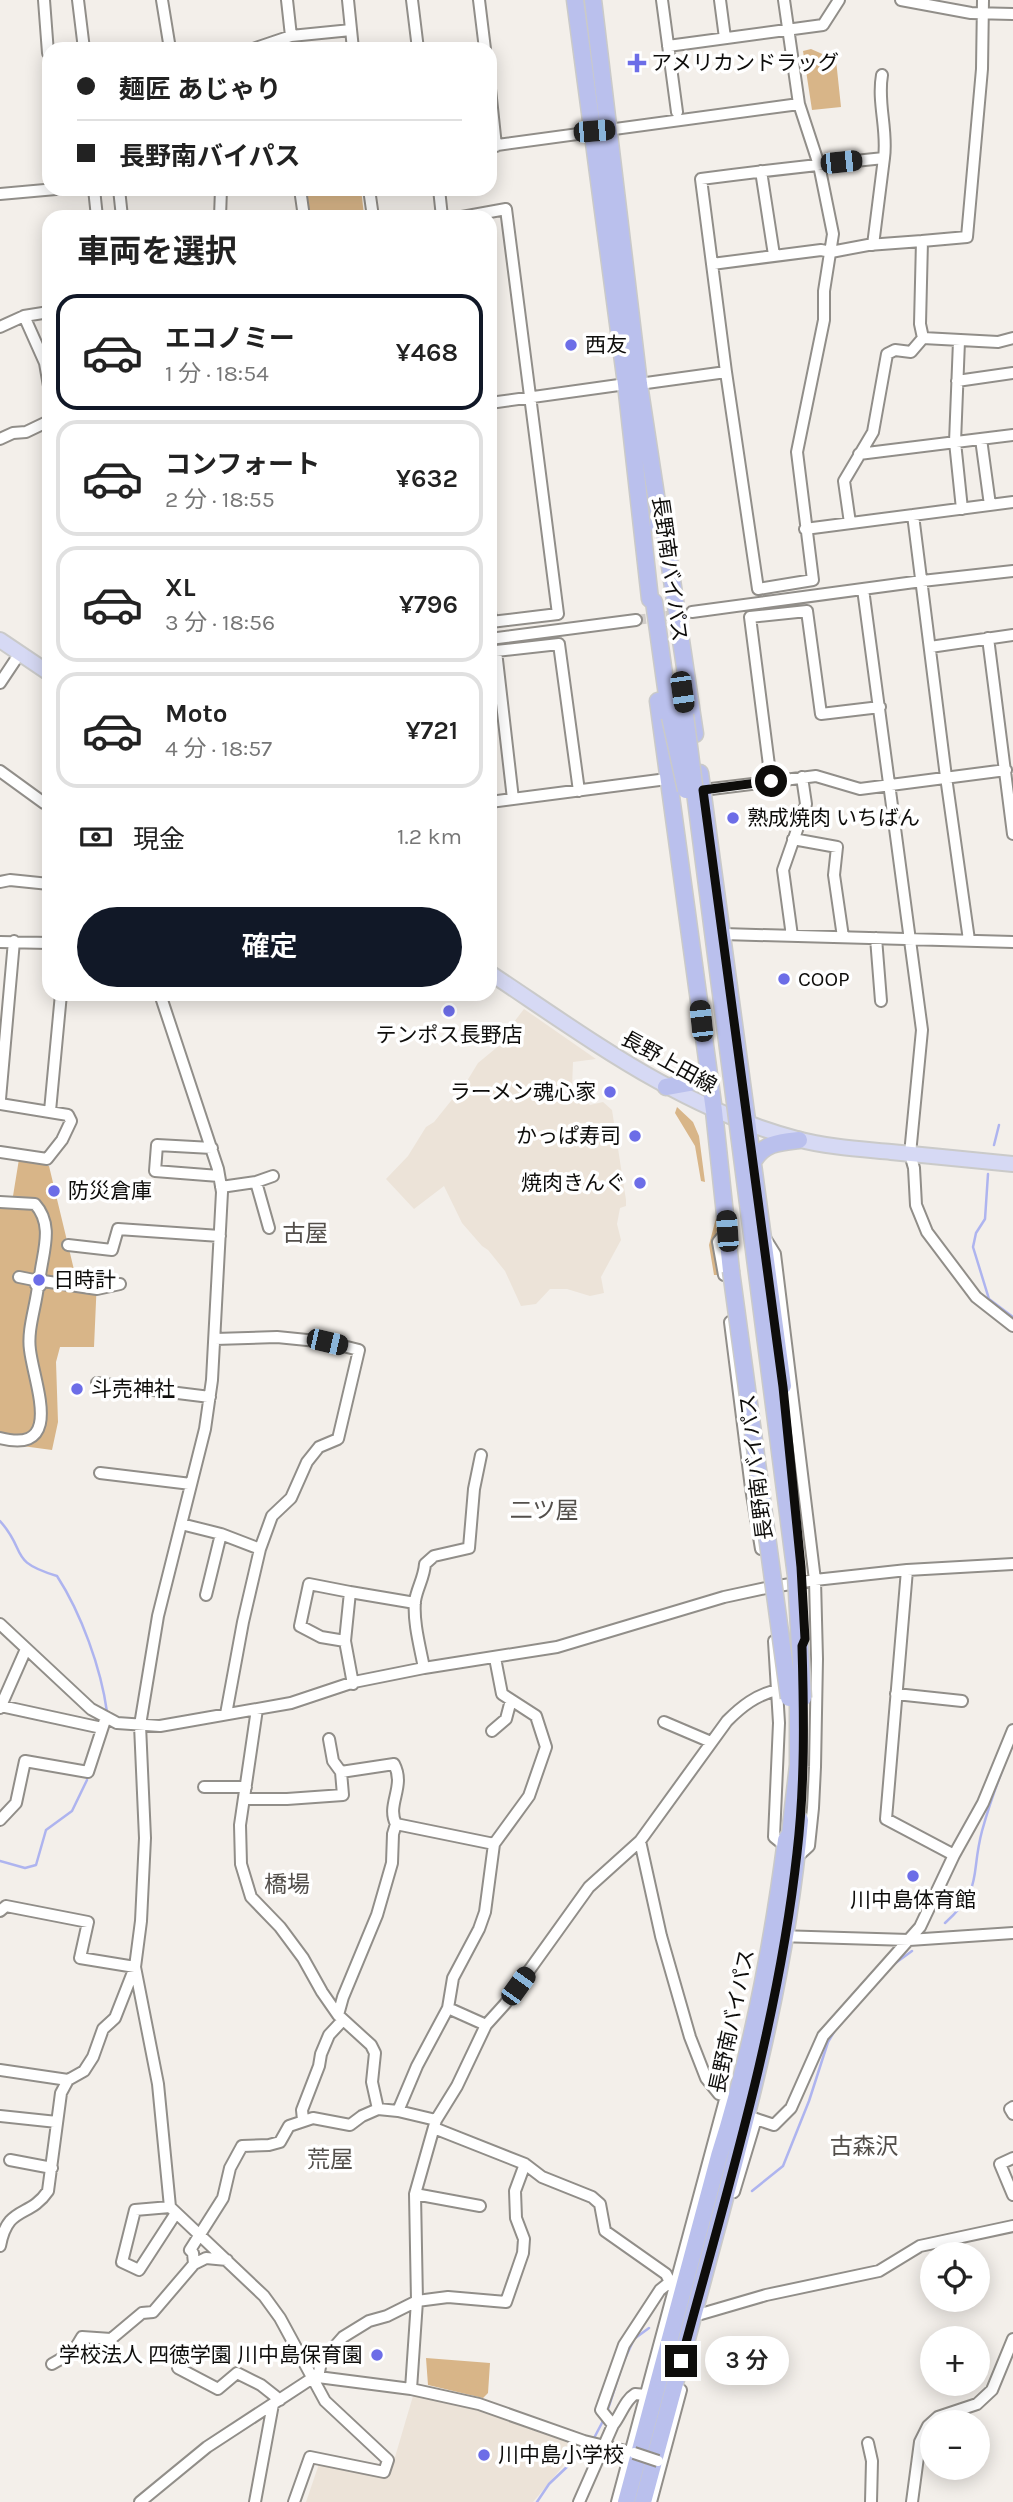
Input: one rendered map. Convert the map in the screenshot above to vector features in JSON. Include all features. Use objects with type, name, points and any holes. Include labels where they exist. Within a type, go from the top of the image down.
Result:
[{"type":"highway","name":"長野南バイパス","points":[[575,0],[602,130]]},
{"type":"highway","name":"長野南バイパス","points":[[593,0],[602,130],[633,384],[650,598],[654,602],[678,716],[779,1470],[792,1592],[792,1696],[797,1781],[770,2019],[752,2118],[643,2502]]},
{"type":"highway","name":"長野南バイパス","points":[[633,384],[659,516],[678,716],[786,1496],[802,1646],[792,1696]]},
{"type":"highway","points":[[659,516],[663,520],[680,622],[764,1236],[783,1387],[801,1567],[805,1639],[802,1646]]},
{"type":"highway","points":[[650,598],[648,603],[667,779],[714,1111],[731,1271],[792,1696]]},
{"type":"highway","points":[[666,1087],[694,1082],[707,1068]]},
{"type":"highway","points":[[753,1161],[760,1151],[768,1146],[799,1140]]},
{"type":"highway","points":[[726,1212],[732,1203],[749,1199],[754,1202],[761,1216]]},
{"type":"highway","name":"長野南バイパス","points":[[626,2502],[719,2156],[732,2098],[778,1936]]},
{"type":"main road","points":[[0,640],[42,668]]},
{"type":"main road","name":"長野上田線","points":[[497,978],[639,1072],[714,1111],[748,1124],[799,1140],[849,1148],[1013,1164]]},
{"type":"street","points":[[44,0],[47,42]]},
{"type":"street","points":[[68,0],[80,0],[83,42]]},
{"type":"street","points":[[162,0],[169,42]]},
{"type":"street","points":[[287,0],[291,36]]},
{"type":"street","points":[[348,0],[352,42]]},
{"type":"street","points":[[412,0],[417,42]]},
{"type":"street","points":[[479,0],[484,42]]},
{"type":"street","points":[[663,0],[677,112]]},
{"type":"street","points":[[720,0],[725,38]]},
{"type":"street","points":[[785,0],[799,104],[819,165],[833,234],[824,291],[824,320],[797,453],[813,580],[758,589],[701,178],[761,171],[819,165],[884,158]]},
{"type":"street","points":[[668,46],[823,25],[838,0]]},
{"type":"street","points":[[901,0],[983,14],[1013,14]]},
{"type":"street","points":[[712,264],[821,250],[831,252],[873,245],[967,237],[982,69],[984,0]]},
{"type":"street","points":[[274,42],[291,36],[351,30]]},
{"type":"street","points":[[873,245],[886,145],[880,88],[882,75]]},
{"type":"street","points":[[497,145],[799,104]]},
{"type":"street","points":[[761,171],[774,255]]},
{"type":"street","points":[[0,194],[42,190]]},
{"type":"street","points":[[497,211],[506,209],[526,398]]},
{"type":"street","points":[[922,241],[920,324],[923,338]]},
{"type":"street","points":[[497,621],[558,614],[505,257]]},
{"type":"street","points":[[0,327],[24,316],[42,313]]},
{"type":"street","points":[[24,316],[42,356]]},
{"type":"street","points":[[923,338],[998,342],[1013,338]]},
{"type":"street","points":[[850,523],[844,481],[873,432],[887,354],[895,350],[911,352],[923,338]]},
{"type":"street","points":[[959,341],[955,442],[962,509]]},
{"type":"street","points":[[497,402],[726,372]]},
{"type":"street","points":[[957,381],[1013,373]]},
{"type":"street","points":[[0,439],[42,424]]},
{"type":"street","points":[[859,454],[1013,435]]},
{"type":"street","points":[[981,439],[990,505]]},
{"type":"street","points":[[805,529],[1013,502]]},
{"type":"street","points":[[913,514],[969,940]]},
{"type":"street","points":[[692,612],[1013,571]]},
{"type":"street","points":[[863,589],[922,1030],[910,1154],[914,1168],[916,1205],[927,1232],[976,1297],[1013,1326]]},
{"type":"street","points":[[771,781],[750,617],[807,611],[821,714],[880,707]]},
{"type":"street","points":[[497,638],[636,620]]},
{"type":"street","points":[[930,647],[1013,635]]},
{"type":"street","points":[[988,638],[1013,834]]},
{"type":"street","points":[[497,651],[559,644],[579,791]]},
{"type":"street","points":[[0,683],[20,653]]},
{"type":"street","points":[[497,660],[513,799]]},
{"type":"street","points":[[703,790],[816,776],[860,789],[1006,770]]},
{"type":"street","points":[[0,771],[42,802]]},
{"type":"street","points":[[792,936],[783,870],[806,804],[802,777]]},
{"type":"street","points":[[497,801],[667,779]]},
{"type":"street","points":[[793,839],[837,847],[834,874],[843,937]]},
{"type":"street","points":[[0,882],[10,880],[42,883]]},
{"type":"street","points":[[723,934],[1013,942]]},
{"type":"street","points":[[876,938],[881,1001]]},
{"type":"street","points":[[0,1152],[47,1159],[62,1140],[71,1121],[68,1115],[0,1101],[14,941]]},
{"type":"street","points":[[0,942],[42,943]]},
{"type":"street","points":[[50,1111],[60,1001]]},
{"type":"street","points":[[0,2246],[5,2225],[14,2216],[43,2198],[48,2191],[61,2093],[68,2080],[84,2071],[93,2057],[103,2029],[115,2018],[135,1967],[141,1921],[145,1838],[140,1725],[158,1616],[205,1429],[210,1397],[220,1237],[220,1182],[212,1148],[162,1001]]},
{"type":"street","points":[[212,1148],[157,1144],[155,1171],[220,1182],[256,1182],[273,1176]]},
{"type":"street","points":[[256,1182],[269,1228]]},
{"type":"street","points":[[0,1202],[35,1204],[43,1213],[47,1238],[29,1347],[38,1388],[41,1418],[39,1429],[32,1438],[21,1441],[0,1438]]},
{"type":"street","points":[[68,1245],[112,1250],[118,1229],[220,1237]]},
{"type":"street","points":[[727,1231],[718,1242],[766,1588],[775,1648],[792,1696],[779,1763],[774,1837],[789,1848],[809,1846],[813,1808],[817,1659],[815,1580],[775,1254],[764,1236]]},
{"type":"street","points":[[19,1277],[97,1289],[120,1284]]},
{"type":"street","points":[[215,1339],[277,1337],[327,1342],[359,1350],[338,1439],[319,1447],[307,1462],[291,1498],[272,1516],[260,1549],[243,1622],[226,1714]]},
{"type":"street","points":[[97,1383],[210,1397]]},
{"type":"street","points":[[424,1668],[415,1603],[418,1588],[424,1578],[425,1564],[434,1556],[469,1548],[474,1489],[481,1455]]},
{"type":"street","points":[[100,1473],[191,1485]]},
{"type":"street","points":[[181,1524],[220,1534],[260,1549]]},
{"type":"street","points":[[206,1595],[220,1534]]},
{"type":"street","points":[[26,1649],[1,1707],[104,1723],[160,1726],[291,1703],[352,1684],[424,1668],[557,1647],[724,1597],[766,1588],[907,1570],[1013,1564]]},
{"type":"street","points":[[907,1570],[886,1819],[954,1855]]},
{"type":"street","points":[[345,1641],[321,1637],[300,1626],[309,1584],[415,1603]]},
{"type":"street","points":[[350,1592],[345,1641],[352,1684]]},
{"type":"street","points":[[0,1625],[104,1723]]},
{"type":"street","points":[[398,2111],[417,2066],[448,2008],[453,1978],[479,1929],[485,1912],[494,1844],[528,1796],[546,1747],[536,1716],[502,1694],[495,1658]]},
{"type":"street","points":[[411,2389],[416,2301],[415,2194],[435,2124],[486,2025],[505,2004],[589,1887],[640,1841],[727,1721],[743,1706],[762,1694],[792,1696]]},
{"type":"street","points":[[896,1694],[962,1701]]},
{"type":"street","points":[[492,1731],[506,1719],[511,1700]]},
{"type":"street","points":[[257,1709],[240,1825],[241,1864],[251,1897],[280,1927],[303,1958],[321,1992],[341,2018],[359,2032],[375,2053],[372,2082],[378,2109]]},
{"type":"street","points":[[664,1722],[711,1742]]},
{"type":"street","points":[[0,1821],[16,1803],[25,1761],[89,1772],[104,1723]]},
{"type":"street","points":[[652,2502],[660,2461],[752,2118],[774,2125],[791,2108],[823,2036],[920,1927],[954,1855],[983,1803],[1013,1730]]},
{"type":"street","points":[[245,1800],[343,1795],[341,1772],[333,1761],[330,1739]]},
{"type":"street","points":[[303,2120],[302,2110],[321,2054],[329,2035],[341,2018],[343,1997],[377,1915],[392,1863],[396,1824],[393,1817],[400,1776],[394,1764],[341,1772]]},
{"type":"street","points":[[204,1787],[246,1787]]},
{"type":"street","points":[[396,1824],[494,1844]]},
{"type":"street","points":[[617,2502],[633,2453],[673,2283],[732,2098],[719,2094],[706,2078],[690,2037],[661,1936],[640,1841]]},
{"type":"street","points":[[0,1911],[6,1906],[88,1922],[79,1958],[135,1967]]},
{"type":"street","points":[[778,1936],[909,1940],[1013,1933]]},
{"type":"street","points":[[135,1967],[158,2084],[173,2210],[139,2270],[122,2262],[135,2210],[173,2210],[264,2296],[280,2318],[325,2402],[387,2460],[384,2472],[310,2457],[294,2502]]},
{"type":"street","points":[[448,2008],[486,2025]]},
{"type":"street","points":[[0,2070],[68,2080]]},
{"type":"street","points":[[1013,2107],[1010,2109],[1013,2114]]},
{"type":"street","points":[[194,2264],[190,2250],[223,2199],[230,2168],[242,2146],[269,2146],[280,2142],[289,2126],[303,2120],[313,2118],[350,2125],[378,2109],[398,2111],[435,2124],[526,2164],[542,2177],[592,2197],[600,2204],[605,2231],[666,2274],[673,2283]]},
{"type":"street","points":[[0,2116],[57,2122]]},
{"type":"street","points":[[1013,2158],[1000,2164],[1013,2195]]},
{"type":"street","points":[[10,2160],[52,2168]]},
{"type":"street","points":[[139,2502],[207,2447],[314,2378],[321,2362],[343,2337],[369,2321],[387,2316],[416,2301],[448,2297],[506,2302],[523,2253],[524,2239],[516,2218],[515,2191],[526,2164]]},
{"type":"street","points":[[415,2194],[480,2206]]},
{"type":"street","points":[[701,2315],[766,2295],[879,2271],[920,2246],[1013,2226]]},
{"type":"street","points":[[52,2364],[73,2352],[82,2337],[111,2339],[142,2313],[153,2312],[194,2264],[206,2258],[226,2260]]},
{"type":"street","points":[[608,2420],[601,2410],[624,2345],[660,2290],[673,2283]]},
{"type":"street","points":[[912,2502],[920,2442],[928,2426],[938,2417],[976,2404],[992,2390],[1013,2339]]},
{"type":"street","points":[[178,2368],[218,2389],[237,2373],[261,2385],[276,2402]]},
{"type":"street","points":[[314,2378],[411,2389],[479,2404],[584,2441],[660,2461]]},
{"type":"street","points":[[608,2420],[622,2415],[630,2397],[635,2394],[646,2395]]},
{"type":"street","points":[[255,2502],[276,2402]]},
{"type":"street","points":[[579,2502],[608,2420]]},
{"type":"street","points":[[868,2443],[872,2461],[871,2502]]},
{"type":"shaded area","points":[[811,49],[836,60],[841,107],[812,110],[803,51]]},
{"type":"shaded area","points":[[306,196],[362,196],[363,210],[308,210]]},
{"type":"shaded area","points":[[524,1009],[596,1059],[573,1062],[572,1088],[590,1105],[603,1102],[612,1110],[626,1206],[620,1208],[617,1224],[621,1240],[601,1277],[604,1293],[590,1296],[567,1289],[550,1289],[536,1304],[521,1306],[505,1271],[462,1223],[444,1186],[414,1209],[386,1179],[408,1156],[426,1127],[434,1122],[478,1063],[501,1044],[501,1039]]},
{"type":"shaded area","points":[[677,1107],[693,1122],[699,1136],[705,1182],[701,1181],[695,1146],[675,1113]]},
{"type":"shaded area","points":[[19,1159],[49,1166],[76,1278],[97,1279],[94,1347],[60,1347],[56,1362],[58,1422],[52,1450],[0,1443],[0,1197],[13,1196]]},
{"type":"shaded area","points":[[722,1217],[713,1242],[721,1275],[714,1275],[709,1245],[716,1218]]},
{"type":"shaded area","points":[[426,2358],[490,2363],[488,2393],[483,2398],[428,2385]]},
{"type":"shaded area","name":"川中島小学校","points":[[413,2396],[481,2407],[530,2423],[580,2446],[533,2502],[306,2502],[319,2464],[390,2474]]},
{"type":"waterway","points":[[994,1145],[999,1125]]},
{"type":"waterway","points":[[988,1174],[985,1219],[976,1233],[973,1247],[989,1299],[1013,1317]]},
{"type":"waterway","points":[[0,1521],[24,1560],[41,1571],[57,1576],[66,1591],[95,1659],[107,1712]]},
{"type":"waterway","points":[[945,1923],[966,1900],[971,1890],[985,1820],[1013,1744]]},
{"type":"waterway","points":[[0,1861],[25,1868],[36,1865],[46,1830],[72,1811],[87,1780]]},
{"type":"waterway","points":[[890,1967],[912,1951]]},
{"type":"waterway","points":[[752,2191],[783,2166],[809,2101],[828,2042],[837,2027]]},
{"type":"waterway","points":[[607,2412],[634,2339],[649,2328]]},
{"type":"waterway","points":[[593,2440],[604,2419]]},
{"type":"waterway","points":[[537,2502],[549,2484],[589,2446]]},
{"type":"tunnel","points":[[636,620],[682,614]]},
{"type":"place","name":"アメリカンドラッグ","points":[[637,63]]},
{"type":"place","name":"西友","points":[[571,345]]},
{"type":"place","name":"熟成焼肉 いちばん","points":[[733,818]]},
{"type":"place","name":"COOP","points":[[784,979]]},
{"type":"place","name":"テンポス長野店","points":[[449,1011]]},
{"type":"place","name":"ラーメン魂心家","points":[[610,1092]]},
{"type":"place","name":"かっぱ寿司","points":[[635,1136]]},
{"type":"place","name":"焼肉きんぐ","points":[[640,1183]]},
{"type":"place","name":"防災倉庫","points":[[54,1191]]},
{"type":"place","name":"日時計","points":[[39,1280]]},
{"type":"place","name":"斗売神社","points":[[77,1389]]},
{"type":"place","name":"川中島体育館","points":[[913,1876]]},
{"type":"place","name":"学校法人 四徳学園 川中島保育園","points":[[377,2355]]},
{"type":"place","name":"川中島小学校","points":[[484,2455]]},
{"type":"district","name":"古屋","points":[[305,1233]]},
{"type":"district","name":"二ツ屋","points":[[544,1510]]},
{"type":"district","name":"橋場","points":[[287,1884]]},
{"type":"district","name":"古森沢","points":[[864,2146]]},
{"type":"district","name":"荒屋","points":[[330,2159]]},
{"type":"route","points":[[681,2361],[747,2116],[770,2019],[797,1857],[803,1779],[802,1646],[805,1639],[793,1468],[703,790],[771,781]]}]
